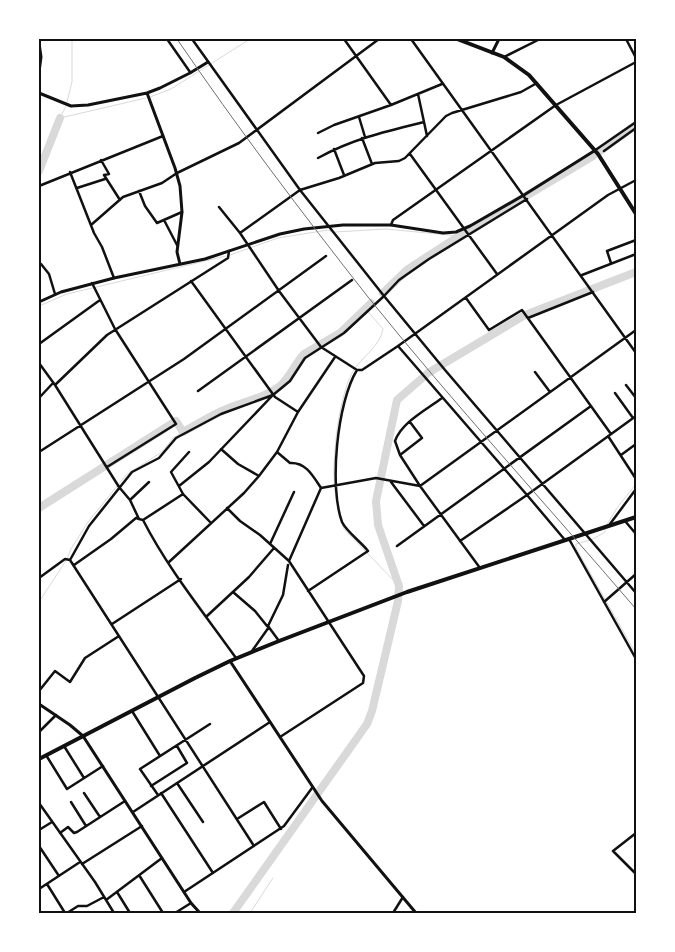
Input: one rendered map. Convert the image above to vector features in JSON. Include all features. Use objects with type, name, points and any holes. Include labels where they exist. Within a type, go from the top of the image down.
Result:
[{"type":"main road","points":[[457,39],[504,57],[537,83],[594,151],[636,214]]},
{"type":"main road","points":[[39,759],[236,658],[404,593],[636,517]]},
{"type":"street","points":[[166,39],[190,73]]},
{"type":"street","points":[[192,39],[300,190],[384,296],[636,593]]},
{"type":"street","points":[[344,39],[391,105]]},
{"type":"street","points":[[91,226],[120,200],[162,182],[239,143],[379,39]]},
{"type":"street","points":[[411,39],[636,353]]},
{"type":"street","points":[[492,53],[499,39]]},
{"type":"street","points":[[504,57],[540,39]]},
{"type":"street","points":[[626,39],[636,58]]},
{"type":"street","points":[[39,43],[41,57],[39,72]]},
{"type":"street","points":[[39,94],[57,102],[79,106],[147,93],[170,84],[208,62]]},
{"type":"street","points":[[391,225],[393,220],[556,105],[636,62]]},
{"type":"street","points":[[240,233],[300,190],[372,164],[399,160],[410,154],[446,116],[521,92],[537,83]]},
{"type":"street","points":[[318,133],[334,125],[443,84]]},
{"type":"street","points":[[147,93],[177,173],[182,197],[178,247],[180,264]]},
{"type":"street","points":[[418,94],[428,136]]},
{"type":"street","points":[[359,116],[372,164]]},
{"type":"street","points":[[318,158],[334,149],[364,137],[424,122]]},
{"type":"street","points":[[39,302],[55,294],[92,283],[180,264],[229,251],[280,234],[304,229],[328,226],[391,225],[443,232],[464,230],[524,195],[636,122]]},
{"type":"street","points":[[604,150],[636,128]]},
{"type":"street","points":[[39,186],[163,136]]},
{"type":"street","points":[[334,149],[344,175]]},
{"type":"street","points":[[410,154],[497,274]]},
{"type":"street","points":[[101,160],[109,174],[104,175],[120,200]]},
{"type":"street","points":[[70,172],[114,278]]},
{"type":"street","points":[[77,188],[106,179]]},
{"type":"street","points":[[219,207],[240,233],[278,291],[321,347],[357,370],[365,368],[398,346],[620,188],[636,180]]},
{"type":"street","points":[[139,191],[145,206],[157,223],[182,212]]},
{"type":"street","points":[[179,486],[221,449],[273,395],[290,381],[305,358],[344,333],[399,280],[429,259],[527,199]]},
{"type":"street","points":[[164,220],[178,247]]},
{"type":"street","points":[[611,263],[607,251],[636,240]]},
{"type":"street","points":[[39,398],[107,335],[228,258],[229,251]]},
{"type":"street","points":[[581,275],[636,254]]},
{"type":"street","points":[[39,452],[149,381],[326,256]]},
{"type":"street","points":[[41,264],[49,274],[55,294]]},
{"type":"street","points":[[198,392],[352,280]]},
{"type":"street","points":[[190,281],[273,395],[298,412]]},
{"type":"street","points":[[92,283],[115,329],[176,424],[107,467]]},
{"type":"street","points":[[528,318],[593,292]]},
{"type":"street","points":[[466,297],[489,330],[522,310],[591,406],[636,479]]},
{"type":"street","points":[[39,344],[100,300]]},
{"type":"street","points":[[321,488],[376,478],[420,486],[636,330]]},
{"type":"street","points":[[398,346],[567,540],[636,659]]},
{"type":"street","points":[[169,562],[259,476],[277,452],[298,412],[335,356]]},
{"type":"street","points":[[39,363],[119,487],[130,500],[139,519]]},
{"type":"street","points":[[308,591],[368,551],[342,522],[336,485],[337,448],[343,406],[348,388],[357,370]]},
{"type":"street","points":[[536,372],[550,392]]},
{"type":"street","points":[[626,385],[636,398]]},
{"type":"street","points":[[460,541],[635,418],[615,393]]},
{"type":"street","points":[[70,560],[89,526],[132,472],[159,458],[176,438],[221,414],[273,395]]},
{"type":"street","points":[[442,398],[398,432],[395,441],[400,455],[420,486],[480,568]]},
{"type":"street","points":[[397,546],[591,406]]},
{"type":"street","points":[[400,455],[422,438],[410,422]]},
{"type":"street","points":[[621,456],[636,444]]},
{"type":"street","points":[[221,449],[238,464],[259,476]]},
{"type":"street","points":[[189,452],[170,472],[183,494],[211,523]]},
{"type":"street","points":[[277,452],[290,463],[297,463],[310,470],[321,488]]},
{"type":"street","points":[[130,500],[149,482]]},
{"type":"street","points":[[391,482],[424,526]]},
{"type":"street","points":[[251,652],[268,627],[283,595],[289,562],[321,488]]},
{"type":"street","points":[[610,526],[636,489]]},
{"type":"street","points":[[270,544],[294,492]]},
{"type":"street","points":[[74,565],[111,539],[136,518],[143,520],[183,494]]},
{"type":"street","points":[[227,508],[289,562],[364,676],[363,683],[280,737]]},
{"type":"street","points":[[143,520],[153,539],[236,658]]},
{"type":"street","points":[[625,521],[636,534]]},
{"type":"street","points":[[206,616],[249,577],[274,548]]},
{"type":"street","points":[[39,578],[65,559],[70,560],[254,846]]},
{"type":"street","points":[[604,602],[636,574]]},
{"type":"street","points":[[112,624],[180,579]]},
{"type":"street","points":[[233,592],[255,611],[279,641]]},
{"type":"street","points":[[39,691],[55,671],[70,682],[84,658],[119,636]]},
{"type":"street","points":[[230,661],[322,801],[416,913]]},
{"type":"street","points":[[39,704],[83,736],[191,903],[200,913]]},
{"type":"street","points":[[132,711],[160,756]]},
{"type":"street","points":[[39,732],[56,716]]},
{"type":"street","points":[[132,812],[270,722]]},
{"type":"street","points":[[210,724],[140,769],[213,873]]},
{"type":"street","points":[[64,746],[84,778]]},
{"type":"street","points":[[151,786],[188,763],[176,746]]},
{"type":"street","points":[[46,755],[67,789],[103,766]]},
{"type":"street","points":[[177,782],[203,822]]},
{"type":"street","points":[[184,892],[281,829],[313,788]]},
{"type":"street","points":[[84,793],[100,818]]},
{"type":"street","points":[[60,833],[68,827],[74,833],[126,801]]},
{"type":"street","points":[[71,802],[86,826]]},
{"type":"street","points":[[237,819],[264,802],[281,829]]},
{"type":"street","points":[[39,803],[114,913]]},
{"type":"street","points":[[39,830],[52,822]]},
{"type":"street","points":[[39,889],[142,826]]},
{"type":"street","points":[[636,832],[613,851],[636,874]]},
{"type":"street","points":[[39,846],[59,876]]},
{"type":"street","points":[[46,884],[66,913],[78,906],[88,906],[105,899],[162,858]]},
{"type":"street","points":[[139,875],[164,913]]},
{"type":"street","points":[[117,892],[130,913]]},
{"type":"street","points":[[393,913],[403,897]]},
{"type":"street","points":[[175,913],[191,903]]},
{"type":"waterway","points":[[67,102],[72,82],[72,39]]},
{"type":"waterway","points":[[150,97],[171,89],[250,39]]},
{"type":"waterway","points":[[60,118],[146,98]]},
{"type":"waterway","points":[[60,118],[66,106]]},
{"type":"waterway","points":[[39,171],[60,118]]},
{"type":"waterway","points":[[600,151],[636,125]]},
{"type":"waterway","points":[[383,293],[408,269],[459,236],[593,156]]},
{"type":"waterway","points":[[335,232],[386,229],[459,236]]},
{"type":"waterway","points":[[230,255],[278,238],[328,230],[332,232]]},
{"type":"waterway","points":[[39,306],[67,294],[226,256]]},
{"type":"waterway","points":[[233,913],[367,724],[372,711],[398,601],[399,586],[378,525],[376,501],[397,400],[428,373],[525,315],[636,272]]},
{"type":"waterway","points":[[39,508],[176,421],[183,432],[219,412],[261,397],[274,390],[281,385],[304,354],[340,333],[371,303]]},
{"type":"waterway","points":[[336,498],[334,485],[336,434],[347,385],[352,373],[374,347],[383,329],[365,308]]},
{"type":"waterway","points":[[39,602],[88,522],[126,475],[162,452],[173,438],[183,432]]},
{"type":"waterway","points":[[606,526],[617,508],[636,484]]},
{"type":"waterway","points":[[339,514],[344,529],[399,586]]},
{"type":"waterway","points":[[605,530],[605,532],[593,539],[576,544],[576,548],[636,654]]},
{"type":"waterway","points":[[250,913],[273,878]]},
{"type":"railway","points":[[177,39],[270,170],[368,297],[467,415],[636,609]]}]
